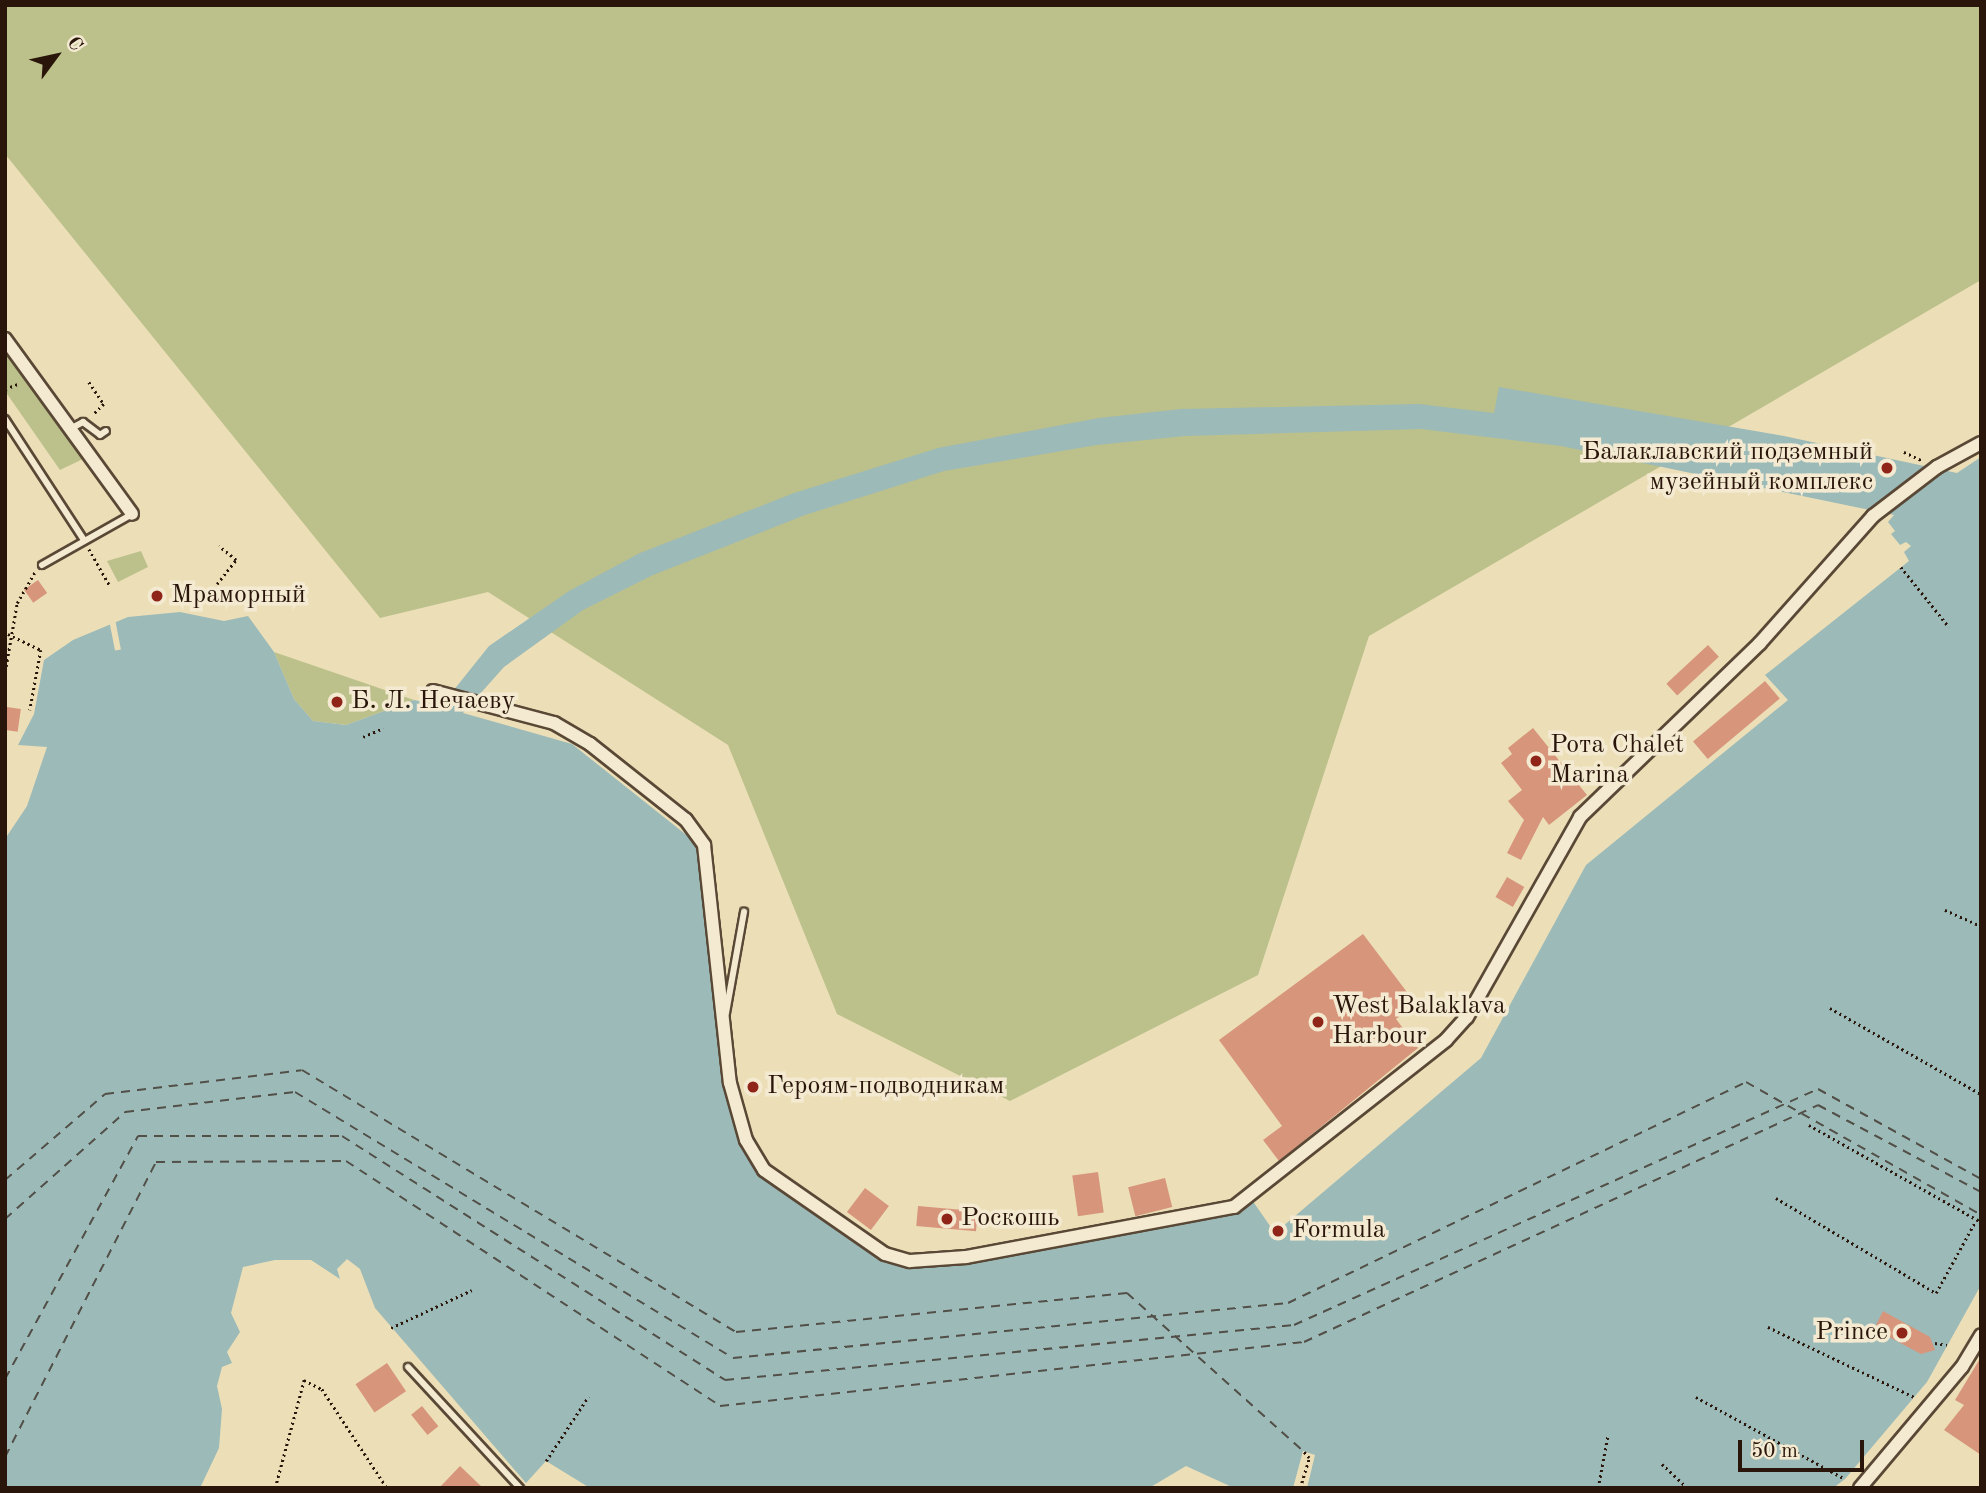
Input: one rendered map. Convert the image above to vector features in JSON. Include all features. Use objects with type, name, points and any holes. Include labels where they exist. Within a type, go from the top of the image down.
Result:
[{"type":"street","points":[[5,339],[132,514]]},
{"type":"street","points":[[433,691],[500,706],[554,723],[590,744],[686,820],[704,845],[723,1033],[746,1140],[764,1170],[886,1254],[910,1261],[966,1257],[1234,1207],[1446,1040],[1467,1017],[1580,817],[1760,643],[1873,516],[1937,467],[1981,443]]},
{"type":"street","points":[[1860,1488],[1962,1367],[1981,1335]]},
{"type":"lane","points":[[5,419],[84,540]]},
{"type":"lane","points":[[71,429],[83,422],[100,435],[106,431]]},
{"type":"lane","points":[[42,565],[132,514]]},
{"type":"lane","points":[[723,1033],[744,912]]},
{"type":"lane","points":[[408,1367],[520,1488]]},
{"type":"path","points":[[89,382],[104,404],[93,412],[106,431]]},
{"type":"path","points":[[84,540],[110,586]]},
{"type":"path","points":[[217,584],[236,560],[219,546]]},
{"type":"path","points":[[5,673],[8,634],[24,585],[42,565]]},
{"type":"path","points":[[1900,567],[1949,627]]},
{"type":"path","points":[[8,634],[41,650],[30,710]]},
{"type":"path","points":[[363,737],[383,728]]},
{"type":"path","points":[[1945,910],[1981,926]]},
{"type":"path","points":[[1830,1008],[1981,1094]]},
{"type":"path","points":[[1809,1125],[1975,1222],[1981,1222]]},
{"type":"path","points":[[1776,1198],[1936,1293],[1975,1222]]},
{"type":"path","points":[[391,1328],[472,1290]]},
{"type":"path","points":[[1768,1327],[1914,1397]]},
{"type":"path","points":[[1935,1343],[1947,1345]]},
{"type":"path","points":[[275,1488],[304,1380],[322,1389],[387,1488]]},
{"type":"path","points":[[545,1461],[588,1397]]},
{"type":"path","points":[[1696,1397],[1845,1479]]},
{"type":"path","points":[[1598,1488],[1608,1434]]},
{"type":"path","points":[[1300,1488],[1309,1458],[1303,1451]]},
{"type":"path","points":[[1662,1464],[1688,1488]]},
{"type":"green space","points":[[5,5],[1981,5],[1981,280],[1369,636],[1258,975],[1010,1101],[837,1014],[728,745],[488,592],[380,618],[5,154]]},
{"type":"green space","points":[[5,345],[85,458],[60,470],[5,391]]},
{"type":"green space","points":[[141,551],[148,567],[118,582],[107,561]]},
{"type":"green space","points":[[274,652],[414,700],[346,725],[313,721],[294,699]]},
{"type":"water","points":[[1499,387],[1784,436],[1957,473],[1981,457],[1981,1285],[1927,1382],[1845,1479],[1833,1488],[1234,1488],[1186,1466],[1149,1488],[590,1488],[546,1461],[526,1483],[375,1308],[360,1269],[347,1259],[337,1269],[340,1279],[311,1260],[275,1260],[243,1267],[231,1313],[240,1332],[227,1352],[232,1363],[222,1367],[217,1386],[222,1409],[219,1448],[200,1488],[5,1488],[5,839],[27,806],[47,747],[18,745],[34,714],[44,660],[73,640],[128,617],[180,612],[224,621],[248,616],[274,652],[294,699],[313,721],[346,725],[414,700],[441,706],[489,646],[569,591],[640,553],[794,493],[938,448],[1099,418],[1181,409],[1419,404],[1494,413]],"holes":[[[1421,429],[1561,446],[1894,515],[1888,522],[1895,531],[1891,534],[1900,545],[1906,542],[1911,546],[1904,552],[1909,561],[1765,675],[1788,700],[1586,865],[1481,1058],[1275,1233],[1252,1200],[1234,1213],[1003,1257],[910,1266],[763,1172],[741,1139],[699,845],[572,744],[463,713],[504,667],[583,610],[653,575],[805,515],[944,471],[1097,445],[1185,436]]]},
{"type":"pier","points":[[115,619],[121,649],[115,651],[109,620]]},
{"type":"pier","points":[[1303,1451],[1315,1455],[1307,1488],[1293,1488]]},
{"type":"building","points":[[38,580],[47,593],[33,603],[24,590]]},
{"type":"building","points":[[1708,645],[1719,657],[1677,696],[1666,684]]},
{"type":"building","points":[[1765,681],[1780,699],[1708,759],[1693,741]]},
{"type":"building","points":[[7,707],[21,709],[18,732],[5,730]]},
{"type":"building","points":[[1533,728],[1587,795],[1549,825],[1543,817],[1521,860],[1507,853],[1524,820],[1508,801],[1522,790],[1501,763],[1512,754],[1508,748]]},
{"type":"building","points":[[1507,877],[1524,887],[1513,907],[1496,897]]},
{"type":"building","name":"West Balaklava Harbour","points":[[1363,934],[1416,1004],[1396,1019],[1418,1048],[1279,1161],[1263,1140],[1282,1126],[1219,1040]]},
{"type":"building","points":[[1098,1172],[1104,1213],[1078,1216],[1072,1176]]},
{"type":"building","points":[[1165,1178],[1172,1207],[1135,1216],[1128,1187]]},
{"type":"building","points":[[865,1188],[889,1206],[871,1230],[847,1212]]},
{"type":"building","name":"Роскошь","points":[[918,1206],[978,1211],[976,1231],[916,1226]]},
{"type":"building","name":"Prince","points":[[1883,1311],[1930,1337],[1935,1350],[1921,1354],[1874,1329]]},
{"type":"building","points":[[1981,1357],[1981,1455],[1944,1430],[1964,1405],[1955,1400]]},
{"type":"building","points":[[387,1363],[406,1391],[375,1412],[355,1384]]},
{"type":"building","points":[[422,1406],[438,1426],[427,1435],[411,1415]]},
{"type":"building","points":[[460,1466],[483,1488],[439,1488]]},
{"type":"ferry route","points":[[5,1180],[105,1094],[302,1070],[736,1332],[1127,1293],[1303,1451]]},
{"type":"ferry route","points":[[5,1219],[125,1112],[295,1092],[733,1358],[1288,1303],[1746,1082],[1981,1215]]},
{"type":"ferry route","points":[[5,1379],[138,1136],[342,1136],[725,1380],[1294,1325],[1818,1089],[1981,1179]]},
{"type":"ferry route","points":[[5,1457],[156,1162],[346,1161],[720,1406],[1304,1342],[1818,1105],[1981,1192]]},
{"type":"place","name":"Балаклавский подземный музейный комплекс","points":[[1887,468]]},
{"type":"place","name":"Мраморный","points":[[157,596]]},
{"type":"place","name":"Б. Л. Нечаеву","points":[[337,702]]},
{"type":"place","name":"Рота Chalet Marina","points":[[1536,761]]},
{"type":"place","name":"West Balaklava Harbour","points":[[1318,1022]]},
{"type":"place","name":"Героям-подводникам","points":[[753,1087]]},
{"type":"place","name":"Роскошь","points":[[947,1219]]},
{"type":"place","name":"Formula","points":[[1278,1231]]},
{"type":"place","name":"Prince","points":[[1902,1333]]}]
